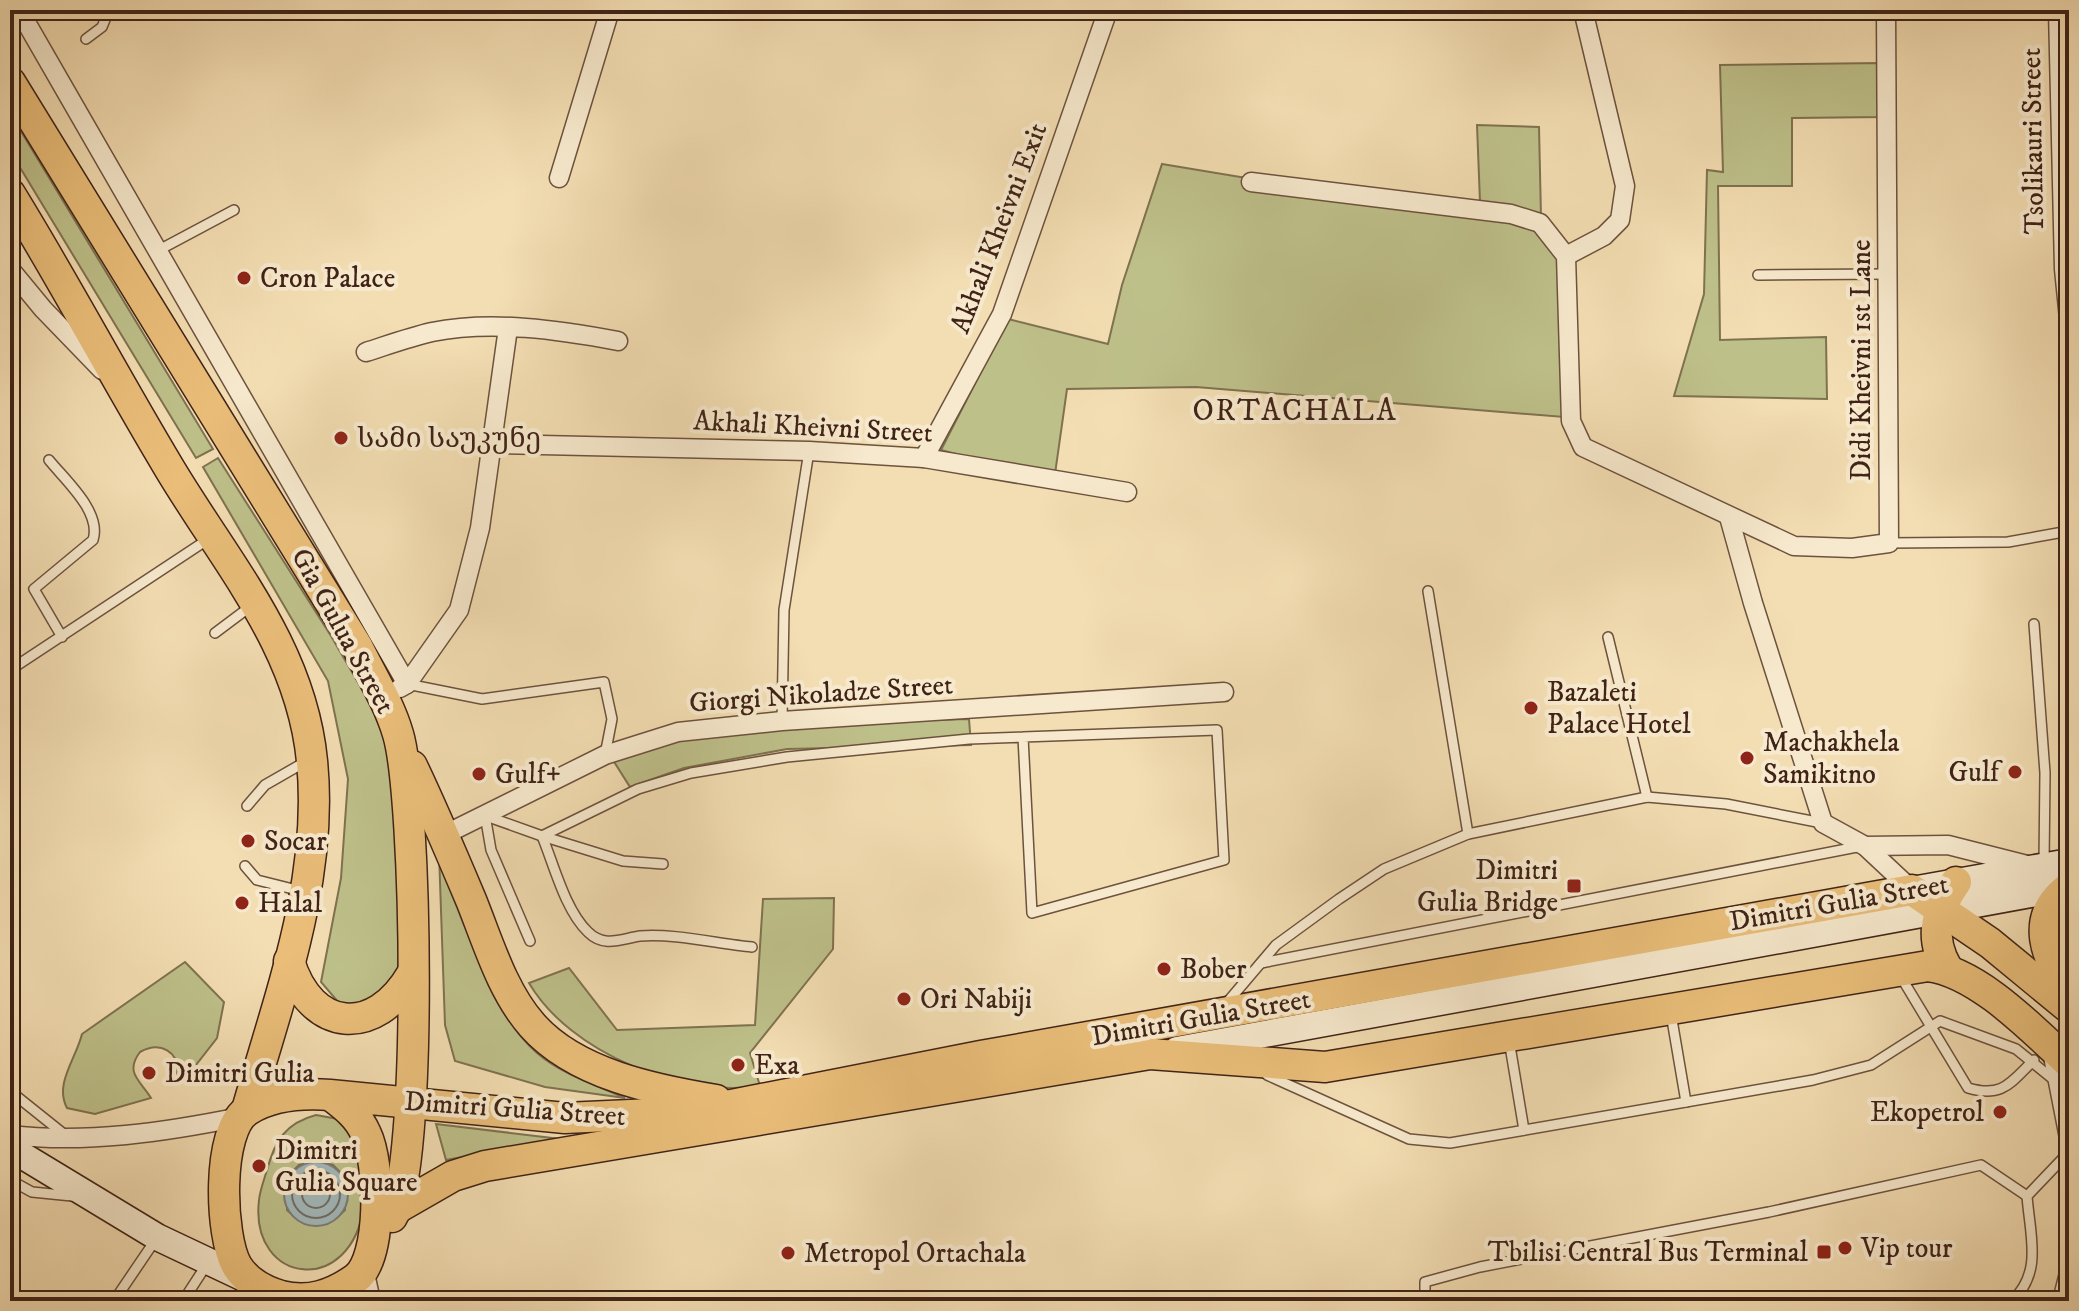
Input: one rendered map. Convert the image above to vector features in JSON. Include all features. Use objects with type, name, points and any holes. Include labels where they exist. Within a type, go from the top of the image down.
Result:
[{"type":"highway","name":"Gia Gulua Street","points":[[10,82],[349,633],[395,691],[398,735],[408,783],[412,974],[410,1103],[399,1207],[367,1275]]},
{"type":"highway","points":[[10,194],[125,394],[284,652],[299,689],[312,759],[312,842],[306,892],[289,961],[225,1168],[224,1206],[231,1252],[265,1291],[312,1298],[367,1275],[377,1177],[373,1152],[359,1121],[330,1095],[280,1098],[244,1113]]},
{"type":"highway","points":[[398,735],[444,835],[504,980],[533,1027],[576,1058],[603,1070],[682,1094],[741,1104]]},
{"type":"highway","points":[[2057,874],[2043,929],[2048,958],[2069,994]]},
{"type":"highway","points":[[1956,882],[1940,908],[1935,929],[1937,946],[1947,968],[1972,982],[2053,1064]]},
{"type":"highway","points":[[1912,890],[1990,943],[2069,1008]]},
{"type":"highway","name":"Dimitri Gulia Street","points":[[330,1095],[565,1118],[696,1112],[981,1056],[1912,890]]},
{"type":"highway","points":[[289,961],[305,999],[330,1015],[344,1017],[369,1015],[389,1005],[399,996],[412,974]]},
{"type":"highway","name":"Dimitri Gulia Street","points":[[399,1207],[453,1176],[485,1166],[1150,1054],[1325,1067],[1897,969],[1947,968]]},
{"type":"main road","name":"Dimitri Gulia Street","points":[[1912,890],[1956,882],[2057,874]]},
{"type":"main road","name":"Dimitri Gulia Street","points":[[1150,1054],[1377,1015],[1940,908],[2057,874]]},
{"type":"main road","points":[[10,1148],[157,1237],[265,1291]]},
{"type":"street","name":"Gia Gulua Street","points":[[19,10],[159,250],[395,691]]},
{"type":"street","points":[[559,178],[610,10]]},
{"type":"street","name":"Akhali Kheivni Exit","points":[[924,458],[1002,314],[1108,10]]},
{"type":"street","points":[[1566,256],[1604,236],[1620,220],[1625,186],[1583,10]]},
{"type":"street","name":"Didi Kheivni 1st Lane","points":[[1886,10],[1889,543]]},
{"type":"street","name":"Tsolikauri Street","points":[[2058,10],[2064,269],[2069,319]]},
{"type":"street","points":[[1251,182],[1511,214],[1540,223],[1566,256],[1571,421],[1583,447],[1794,546],[1852,548],[1889,543]]},
{"type":"street","points":[[10,269],[43,309],[125,394]]},
{"type":"street","points":[[395,691],[459,610],[480,528],[495,444],[508,328]]},
{"type":"street","points":[[366,352],[434,332],[508,328],[572,333],[618,341]]},
{"type":"street","name":"Akhali Kheivni Street","points":[[495,444],[809,451],[924,458],[1127,492]]},
{"type":"street","points":[[1729,517],[1823,823],[1865,846],[1912,890]]},
{"type":"street","name":"Giorgi Nikoladze Street","points":[[444,835],[605,755],[678,732],[782,721],[1224,692]]},
{"type":"street","points":[[1865,846],[1948,845],[2057,874]]},
{"type":"street","points":[[2053,1064],[2069,1138]]},
{"type":"street","points":[[10,1135],[68,1137],[174,1129],[244,1113]]},
{"type":"street","points":[[2062,1301],[2069,1273]]},
{"type":"lane","points":[[86,39],[102,27],[109,10]]},
{"type":"lane","points":[[159,250],[234,210]]},
{"type":"lane","points":[[1758,275],[1889,274]]},
{"type":"lane","points":[[782,721],[784,610],[809,451]]},
{"type":"lane","points":[[49,460],[92,515],[97,530],[93,540],[34,589],[62,637]]},
{"type":"lane","points":[[1889,543],[2008,542],[2069,531]]},
{"type":"lane","points":[[10,670],[213,536]]},
{"type":"lane","points":[[1428,591],[1468,834]]},
{"type":"lane","points":[[215,633],[255,604]]},
{"type":"lane","points":[[2034,624],[2045,773],[2057,874]]},
{"type":"lane","points":[[1608,637],[1647,797]]},
{"type":"lane","points":[[395,691],[482,699],[604,682],[612,719],[605,755]]},
{"type":"lane","points":[[542,836],[638,789],[691,773],[787,757],[969,739],[1023,737],[1217,730],[1224,860],[1032,913],[1023,737]]},
{"type":"lane","points":[[247,806],[265,785],[312,759]]},
{"type":"lane","points":[[1215,1016],[1276,945],[1384,869],[1468,834],[1647,797],[1726,804],[1823,823]]},
{"type":"lane","points":[[530,941],[491,850],[485,815],[623,861],[663,864]]},
{"type":"lane","points":[[542,836],[572,907],[586,930],[598,940],[608,942],[644,936],[752,947]]},
{"type":"lane","points":[[1261,963],[1865,846]]},
{"type":"lane","points":[[245,866],[257,880],[306,892]]},
{"type":"lane","points":[[1897,969],[1968,1088],[1984,1093],[2001,1091],[2053,1064]]},
{"type":"lane","points":[[1670,1007],[1686,1102]]},
{"type":"lane","points":[[1232,1062],[1286,1082],[1409,1139],[1450,1143],[1813,1080],[1871,1065],[1940,1021],[2053,1064]]},
{"type":"lane","points":[[1509,1037],[1524,1130]]},
{"type":"lane","points":[[10,1091],[68,1137]]},
{"type":"lane","points":[[2012,1301],[2029,1285],[2027,1196],[2069,1152]]},
{"type":"lane","points":[[1425,1301],[1425,1282],[1480,1267],[1769,1212],[1981,1165],[2027,1196]]},
{"type":"lane","points":[[10,1180],[32,1192],[92,1198]]},
{"type":"lane","points":[[114,1301],[157,1237]]},
{"type":"lane","points":[[183,1301],[209,1262]]},
{"type":"green space","points":[[1881,63],[1883,117],[1792,118],[1792,186],[1718,186],[1720,340],[1826,337],[1827,399],[1674,396],[1704,294],[1707,170],[1723,172],[1720,65]]},
{"type":"green space","points":[[10,113],[213,449],[196,458],[10,151]]},
{"type":"green space","points":[[1477,125],[1539,127],[1541,217],[1480,202]]},
{"type":"green space","points":[[1162,164],[1507,221],[1534,230],[1558,260],[1564,417],[1196,387],[1067,389],[1055,474],[1009,468],[941,450],[1008,319],[1108,344],[1122,285]]},
{"type":"green space","points":[[218,458],[331,636],[370,703],[387,745],[399,795],[402,912],[397,980],[362,1007],[339,1003],[321,982],[341,878],[348,779],[328,681],[203,467]]},
{"type":"green space","points":[[969,719],[971,745],[787,749],[684,768],[630,787],[611,757],[678,737],[782,724]]},
{"type":"green space","points":[[439,853],[490,987],[519,1035],[557,1067],[625,1098],[545,1087],[455,1061],[445,1025]]},
{"type":"green space","points":[[834,898],[833,949],[750,1053],[760,1086],[729,1088],[697,1085],[631,1065],[600,1050],[571,1030],[547,1008],[529,983],[569,968],[617,1030],[755,1025],[763,899]]},
{"type":"green space","points":[[185,962],[224,1002],[217,1038],[185,1079],[177,1075],[175,1060],[167,1050],[147,1049],[135,1059],[134,1071],[151,1098],[95,1114],[67,1108],[64,1081],[82,1034]]},
{"type":"green space","points":[[316,1115],[349,1121],[359,1132],[365,1196],[356,1235],[341,1255],[323,1267],[303,1269],[285,1263],[270,1250],[260,1228],[259,1200],[278,1142],[289,1128]],"holes":[[[316,1161],[333,1165],[345,1177],[345,1210],[324,1224],[309,1224],[294,1217],[287,1210],[287,1177],[299,1165]]]},
{"type":"green space","points":[[436,1124],[561,1139],[446,1160]]},
{"type":"water","points":[[310,1162],[322,1162],[339,1171],[346,1182],[346,1206],[339,1217],[322,1226],[310,1226],[298,1221],[289,1212],[284,1200],[284,1188],[289,1176],[298,1167]]},
{"type":"place","name":"Cron Palace","points":[[244,278]]},
{"type":"place","name":"სამი საუკუნე","points":[[341,438]]},
{"type":"place","name":"Bazaleti Palace Hotel","points":[[1531,708]]},
{"type":"place","name":"Machakhela Samikitno","points":[[1747,758]]},
{"type":"place","name":"Gulf","points":[[2015,772]]},
{"type":"place","name":"Gulf+","points":[[479,774]]},
{"type":"place","name":"Socar","points":[[248,841]]},
{"type":"place","name":"Dimitri Gulia Bridge","points":[[1574,886]]},
{"type":"place","name":"Halal","points":[[242,903]]},
{"type":"place","name":"Bober","points":[[1164,969]]},
{"type":"place","name":"Ori Nabiji","points":[[904,999]]},
{"type":"place","name":"Exa","points":[[738,1065]]},
{"type":"place","name":"Dimitri Gulia","points":[[149,1073]]},
{"type":"place","name":"Ekopetrol","points":[[2000,1112]]},
{"type":"place","name":"Dimitri Gulia Square","points":[[259,1166]]},
{"type":"place","name":"Vip tour","points":[[1845,1248]]},
{"type":"place","name":"Tbilisi Central Bus Terminal","points":[[1824,1252]]},
{"type":"place","name":"Metropol Ortachala","points":[[788,1253]]},
{"type":"district","name":"ORTACHALA","points":[[1295,411]]}]
